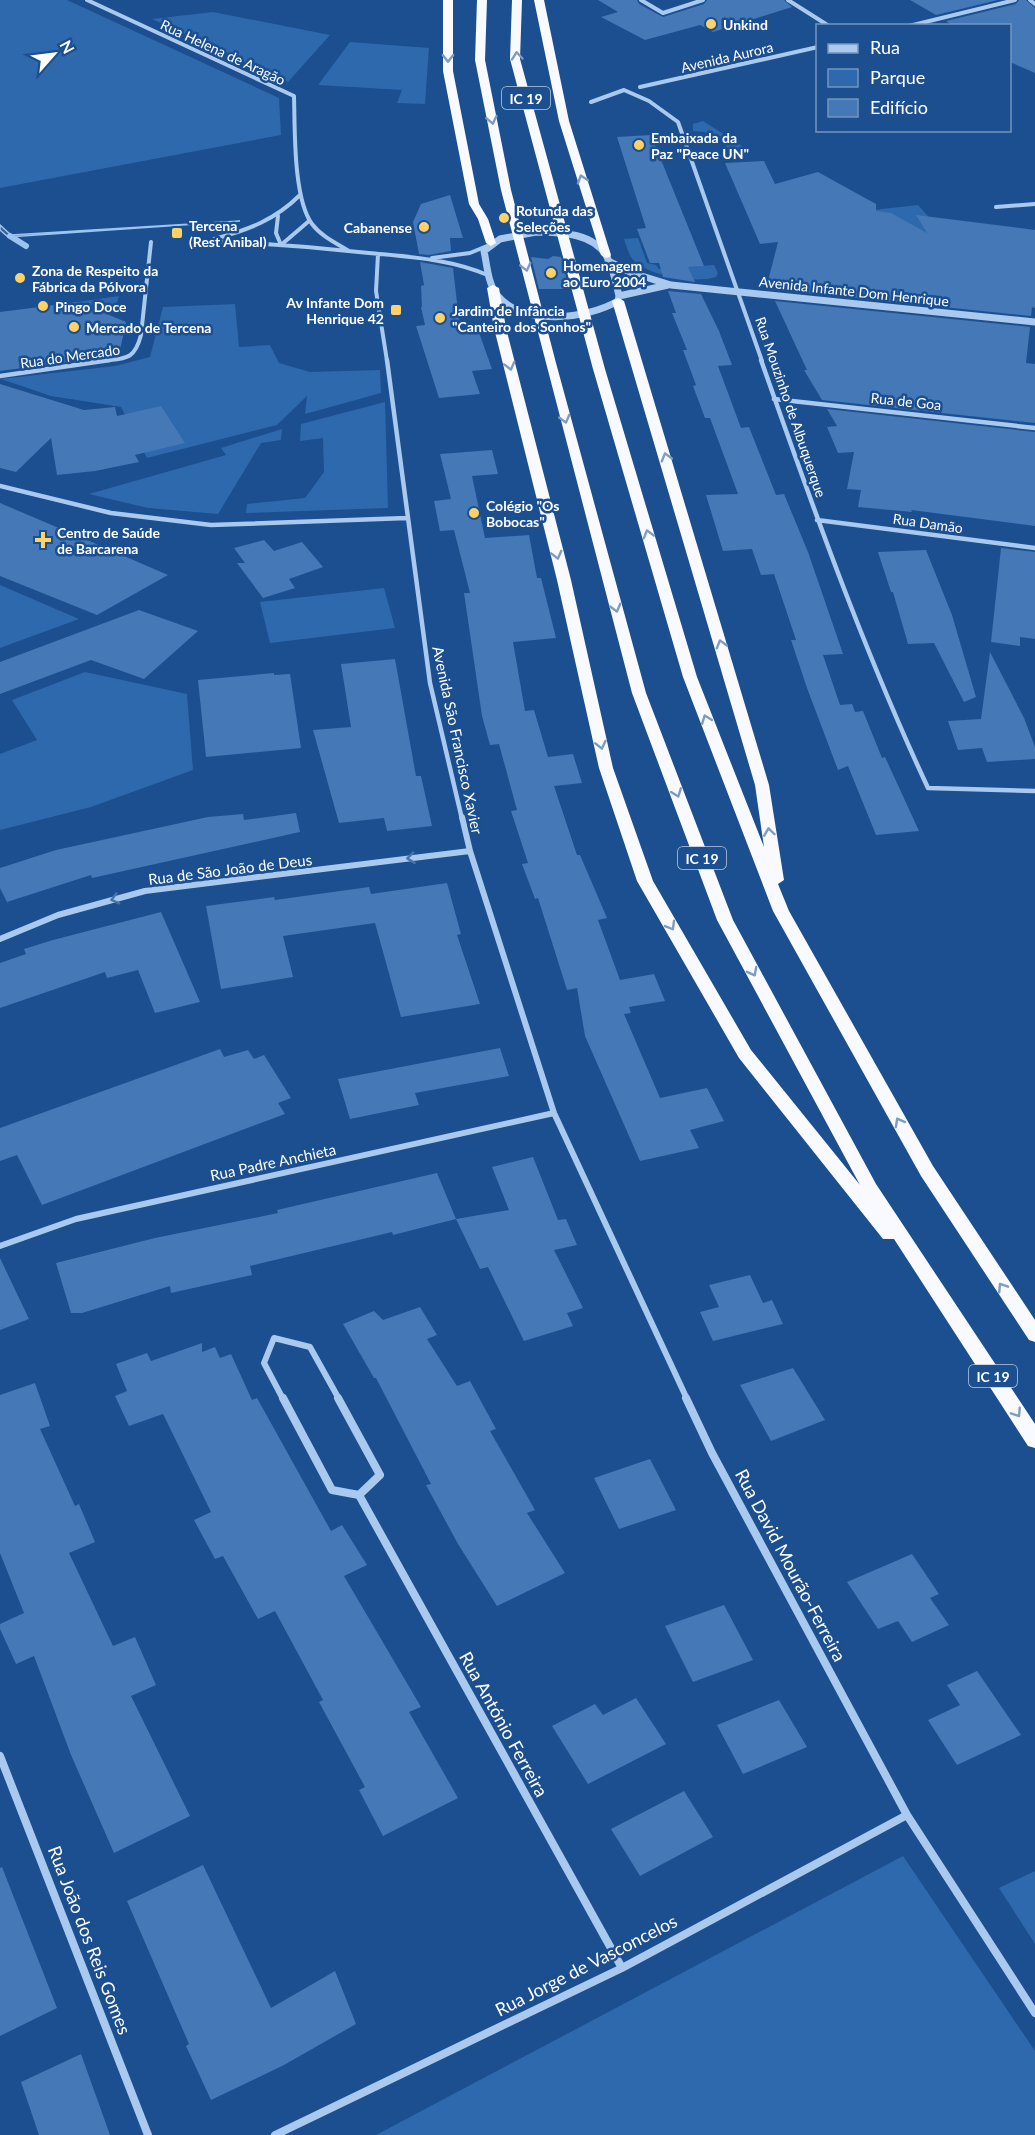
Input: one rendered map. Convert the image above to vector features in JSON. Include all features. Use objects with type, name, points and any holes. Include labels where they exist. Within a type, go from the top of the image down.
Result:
[{"type":"highway","points":[[448,0],[448,71],[474,204],[483,219],[489,244]]},
{"type":"highway","name":"IC 19","points":[[482,0],[480,60],[506,189],[550,363],[639,693],[725,920],[870,1188],[1035,1440]]},
{"type":"highway","name":"IC 19","points":[[517,0],[515,59],[599,369],[690,677],[781,911],[927,1171],[1035,1335]]},
{"type":"highway","points":[[539,0],[564,121],[607,258]]},
{"type":"highway","points":[[492,282],[500,328],[564,580],[606,768],[645,882],[745,1054],[951,1312]]},
{"type":"highway","points":[[619,298],[762,785],[781,911]]},
{"type":"street","name":"Rua Helena de Aragão","points":[[87,0],[294,96],[300,195],[309,221]]},
{"type":"street","points":[[641,0],[663,13],[703,0]]},
{"type":"street","points":[[788,0],[826,24]]},
{"type":"street","points":[[917,24],[1015,0]]},
{"type":"street","points":[[1030,0],[1035,4]]},
{"type":"street","name":"Avenida Aurora","points":[[640,87],[816,47]]},
{"type":"street","name":"Rua Mouzinho de Albuquerque","points":[[591,102],[624,90],[649,101],[678,122],[818,520],[889,705],[928,788],[1035,791]]},
{"type":"street","points":[[300,195],[278,216],[257,227],[204,241],[281,245],[422,259],[470,267],[492,282]]},
{"type":"street","points":[[996,207],[1035,204]]},
{"type":"street","points":[[278,216],[276,233],[281,245]]},
{"type":"street","points":[[281,245],[309,221],[318,231],[349,251]]},
{"type":"street","points":[[422,259],[470,253],[489,244],[504,238],[536,232],[564,233],[590,242],[607,258],[619,298],[612,306],[590,313],[545,315],[517,310],[507,305],[492,282],[484,251],[489,244]]},
{"type":"street","name":"Rua do Mercado","points":[[0,376],[130,357],[137,350],[141,334],[151,242]]},
{"type":"street","name":"Avenida São Francisco Xavier","points":[[378,254],[376,291],[392,391],[430,683],[470,851],[554,1113]]},
{"type":"street","name":"Avenida Infante Dom Henrique","points":[[607,258],[632,273],[670,285],[1035,322]]},
{"type":"street","name":"Avenida Infante Dom Henrique","points":[[619,298],[670,285]]},
{"type":"street","name":"Rua de Goa","points":[[774,399],[1035,428]]},
{"type":"street","points":[[0,486],[111,513],[211,525],[407,518]]},
{"type":"street","name":"Rua Damão","points":[[818,520],[953,540],[1035,548]]},
{"type":"street","name":"Rua de São João de Deus","points":[[0,939],[58,915],[146,891],[470,851]]},
{"type":"street","name":"Rua Padre Anchieta","points":[[0,1246],[76,1219],[554,1113]]},
{"type":"street","name":"Rua David Mourão-Ferreira","points":[[554,1113],[712,1453],[907,1815],[1035,2013]]},
{"type":"street","points":[[274,1338],[310,1347],[380,1475],[359,1495],[332,1490],[264,1363],[274,1338]]},
{"type":"street","name":"Rua António Ferreira","points":[[359,1495],[622,1968]]},
{"type":"street","name":"Rua João dos Reis Gomes","points":[[0,1756],[148,2135]]},
{"type":"street","name":"Rua Jorge de Vasconcelos","points":[[275,2135],[622,1968],[907,1815]]},
{"type":"green space","points":[[0,0],[67,0],[279,98],[281,135],[0,188]]},
{"type":"green space","points":[[213,12],[330,35],[288,82],[152,19]]},
{"type":"green space","points":[[350,42],[429,48],[425,104],[397,103],[402,90],[318,85]]},
{"type":"green space","points":[[703,121],[750,151],[732,153],[716,136],[693,131],[693,124]]},
{"type":"green space","points":[[918,205],[944,234],[897,238],[854,212]]},
{"type":"green space","points":[[638,238],[647,263],[656,265],[659,269],[714,265],[718,273],[716,277],[696,280],[658,274],[638,264],[631,257],[624,239]]},
{"type":"green space","points":[[119,296],[114,313],[56,305]]},
{"type":"green space","points":[[235,304],[239,347],[270,345],[279,363],[310,372],[380,370],[381,393],[305,414],[307,396],[277,425],[147,458],[121,407],[51,396],[1,379],[115,366],[150,357],[163,307]]},
{"type":"green space","points":[[385,402],[388,508],[246,513],[247,504],[305,498],[324,472],[323,438],[300,441],[301,424]]},
{"type":"green space","points":[[282,429],[281,440],[261,443],[218,514],[148,508],[89,494],[226,455],[221,448]]},
{"type":"green space","points":[[0,585],[79,619],[0,648]]},
{"type":"green space","points":[[384,588],[395,628],[270,643],[260,602]]},
{"type":"green space","points":[[85,672],[187,694],[193,770],[91,807],[0,830],[0,754],[37,740],[12,700]]},
{"type":"green space","points":[[903,1856],[1035,2051],[1035,2135],[376,2135]]},
{"type":"green space","points":[[1035,1871],[1035,1944],[999,1888]]},
{"type":"shaded area","points":[[240,221],[8,237],[0,230],[0,225],[11,235]]},
{"type":"building","points":[[598,0],[637,0],[639,4],[663,17],[704,4],[707,0],[784,0],[792,7],[713,32],[700,25],[645,40],[601,17],[618,12]]},
{"type":"building","points":[[910,0],[998,0],[936,15]]},
{"type":"building","points":[[1019,0],[1026,0],[1035,8],[1035,73],[1011,62],[1011,24],[950,24],[946,21],[1016,4]]},
{"type":"building","points":[[651,135],[704,266],[688,267],[695,282],[663,277],[659,263],[650,263],[637,229],[646,228],[617,137]]},
{"type":"building","points":[[764,161],[775,184],[818,172],[876,204],[876,211],[891,213],[927,233],[916,215],[1035,230],[1035,308],[1032,307],[1031,316],[769,289],[767,285],[778,242],[760,244],[725,163]]},
{"type":"building","points":[[450,195],[463,238],[450,238],[451,251],[429,255],[419,254],[413,222],[421,204]]},
{"type":"building","points":[[553,256],[561,257],[569,289],[539,289],[531,257],[548,259]]},
{"type":"building","points":[[420,262],[453,268],[460,328],[477,327],[492,369],[472,371],[480,394],[439,398],[416,326],[425,325],[421,307],[421,286],[424,285]]},
{"type":"building","points":[[668,291],[701,294],[719,331],[732,365],[718,366],[741,428],[749,427],[776,495],[784,494],[808,552],[843,654],[823,655],[840,705],[852,704],[855,712],[863,711],[882,758],[885,757],[919,831],[876,835],[848,766],[838,770],[791,640],[796,640],[774,574],[761,575],[752,549],[723,551],[706,495],[738,494],[710,418],[705,418],[693,386],[696,385],[683,350],[687,350],[672,313],[676,313]]},
{"type":"building","points":[[775,301],[1030,327],[1026,363],[1035,364],[1035,423],[822,400],[804,370],[807,370]]},
{"type":"building","name":"Mercado de Tercena","points":[[78,302],[126,322],[119,355],[0,371],[0,312]]},
{"type":"building","points":[[0,384],[84,410],[115,407],[117,416],[161,406],[185,443],[135,455],[139,462],[95,471],[57,475],[51,438],[16,472],[0,468]]},
{"type":"building","points":[[827,409],[1035,432],[1035,526],[911,510],[912,512],[858,507],[861,490],[847,489],[854,452],[838,453],[827,427],[837,426]]},
{"type":"building","points":[[492,450],[498,474],[472,476],[485,538],[529,535],[537,578],[541,578],[556,638],[513,642],[525,711],[534,710],[548,757],[573,754],[582,783],[554,786],[577,855],[580,855],[607,918],[598,920],[620,980],[654,974],[665,1001],[629,1007],[631,1013],[624,1014],[660,1098],[707,1088],[724,1121],[690,1130],[699,1148],[640,1161],[585,1036],[577,988],[567,990],[538,898],[535,899],[522,864],[528,863],[511,811],[517,810],[499,744],[490,745],[482,716],[464,593],[470,593],[454,530],[440,531],[434,501],[451,499],[440,454]]},
{"type":"building","name":"Centro de Saúde de Barcarena","points":[[0,503],[168,575],[97,615],[0,576]]},
{"type":"building","points":[[264,540],[274,551],[302,542],[323,567],[289,579],[295,588],[263,598],[237,563],[245,563],[234,548]]},
{"type":"building","points":[[1001,548],[1035,552],[1035,639],[1020,637],[1020,646],[991,642]]},
{"type":"building","points":[[926,550],[952,615],[976,697],[964,702],[934,643],[908,644],[893,592],[891,592],[878,552]]},
{"type":"building","points":[[139,610],[198,631],[144,679],[91,660],[0,694],[0,662]]},
{"type":"building","points":[[990,652],[1024,718],[1035,747],[1035,759],[987,762],[982,748],[958,750],[948,721],[981,719]]},
{"type":"building","points":[[395,659],[416,776],[421,776],[432,826],[387,831],[384,818],[339,823],[313,730],[351,727],[341,664]]},
{"type":"building","points":[[274,673],[274,675],[290,674],[301,748],[206,757],[198,680]]},
{"type":"building","points":[[296,813],[300,832],[92,878],[91,875],[7,902],[0,888],[0,868],[56,850],[208,817],[243,814],[244,820]]},
{"type":"building","points":[[447,883],[461,934],[457,935],[480,1004],[401,1017],[375,923],[283,936],[293,977],[221,989],[206,906],[274,897],[275,900],[369,887],[371,894]]},
{"type":"building","points":[[161,912],[200,1002],[155,1013],[138,970],[107,978],[105,972],[0,1008],[0,963],[26,954],[24,949]]},
{"type":"building","points":[[500,1048],[509,1076],[415,1093],[419,1105],[350,1119],[338,1079]]},
{"type":"building","points":[[220,1049],[224,1057],[248,1050],[254,1059],[264,1055],[291,1098],[278,1103],[285,1114],[42,1205],[17,1155],[0,1161],[0,1128]]},
{"type":"building","points":[[533,1157],[558,1220],[566,1219],[577,1245],[554,1250],[583,1308],[567,1313],[573,1326],[524,1341],[488,1267],[480,1269],[456,1219],[509,1210],[492,1167]]},
{"type":"building","points":[[437,1173],[456,1219],[250,1266],[252,1275],[171,1293],[170,1286],[82,1313],[71,1313],[56,1263],[155,1238],[278,1213],[277,1210]]},
{"type":"building","points":[[0,1258],[29,1319],[0,1330]]},
{"type":"building","points":[[750,1275],[763,1303],[772,1300],[783,1324],[713,1341],[700,1312],[719,1307],[709,1285]]},
{"type":"building","points":[[420,1307],[437,1335],[427,1339],[457,1386],[470,1381],[496,1429],[490,1431],[535,1510],[527,1513],[565,1573],[497,1606],[458,1544],[426,1485],[431,1484],[376,1378],[343,1324],[374,1311],[383,1320]]},
{"type":"building","points":[[202,1343],[202,1352],[215,1347],[220,1358],[231,1354],[252,1400],[257,1398],[331,1531],[342,1525],[367,1565],[344,1576],[421,1707],[409,1712],[458,1798],[383,1836],[359,1790],[365,1787],[319,1702],[323,1700],[275,1611],[258,1619],[223,1556],[215,1559],[194,1520],[211,1512],[163,1414],[129,1426],[115,1396],[127,1391],[116,1364],[147,1353],[151,1361]]},
{"type":"building","points":[[793,1368],[825,1420],[771,1441],[740,1385]]},
{"type":"building","points":[[35,1383],[50,1426],[40,1429],[75,1506],[79,1504],[95,1542],[69,1553],[113,1646],[135,1637],[156,1685],[131,1696],[190,1816],[114,1853],[71,1755],[34,1656],[16,1664],[0,1629],[0,1624],[24,1613],[0,1553],[0,1395]]},
{"type":"building","points":[[650,1459],[676,1510],[619,1529],[594,1478]]},
{"type":"building","points":[[912,1554],[939,1594],[930,1598],[949,1625],[912,1642],[898,1621],[878,1629],[847,1582]]},
{"type":"building","points":[[724,1605],[753,1660],[693,1682],[665,1626]]},
{"type":"building","points":[[977,1671],[1021,1735],[957,1765],[928,1720],[960,1705],[947,1685]]},
{"type":"building","points":[[636,1698],[666,1744],[588,1784],[552,1726],[595,1704],[603,1715]]},
{"type":"building","points":[[779,1700],[807,1747],[743,1774],[717,1725]]},
{"type":"building","points":[[684,1791],[713,1837],[640,1876],[611,1829]]},
{"type":"building","points":[[203,1865],[271,2008],[335,1971],[356,2024],[284,2065],[211,2100],[186,2046],[189,2044],[127,1901]]},
{"type":"building","points":[[2,1867],[57,2008],[0,2036],[0,1868]]},
{"type":"building","points":[[81,2054],[110,2135],[39,2135],[21,2082]]},
{"type":"waterway","points":[[10,236],[26,246]]},
{"type":"place","name":"Unkind","points":[[711,24]]},
{"type":"place","name":"Embaixada da Paz \"Peace UN\"","points":[[639,145]]},
{"type":"place","name":"Rotunda das Seleções","points":[[504,218]]},
{"type":"place","name":"Cabanense","points":[[424,227]]},
{"type":"place","name":"Tercena (Rest Anibal)","points":[[177,233]]},
{"type":"place","name":"Homenagem ao Euro 2004","points":[[551,273]]},
{"type":"place","name":"Zona de Respeito da Fábrica da Pólvora","points":[[20,278]]},
{"type":"place","name":"Pingo Doce","points":[[43,306]]},
{"type":"place","name":"Av Infante Dom Henrique 42","points":[[396,310]]},
{"type":"place","name":"Jardim de Infância \"Canteiro dos Sonhos\"","points":[[440,318]]},
{"type":"place","name":"Mercado de Tercena","points":[[74,327]]},
{"type":"place","name":"Colégio \"Os Bobocas\"","points":[[474,513]]},
{"type":"place","name":"Centro de Saúde de Barcarena","points":[[43,540]]}]
